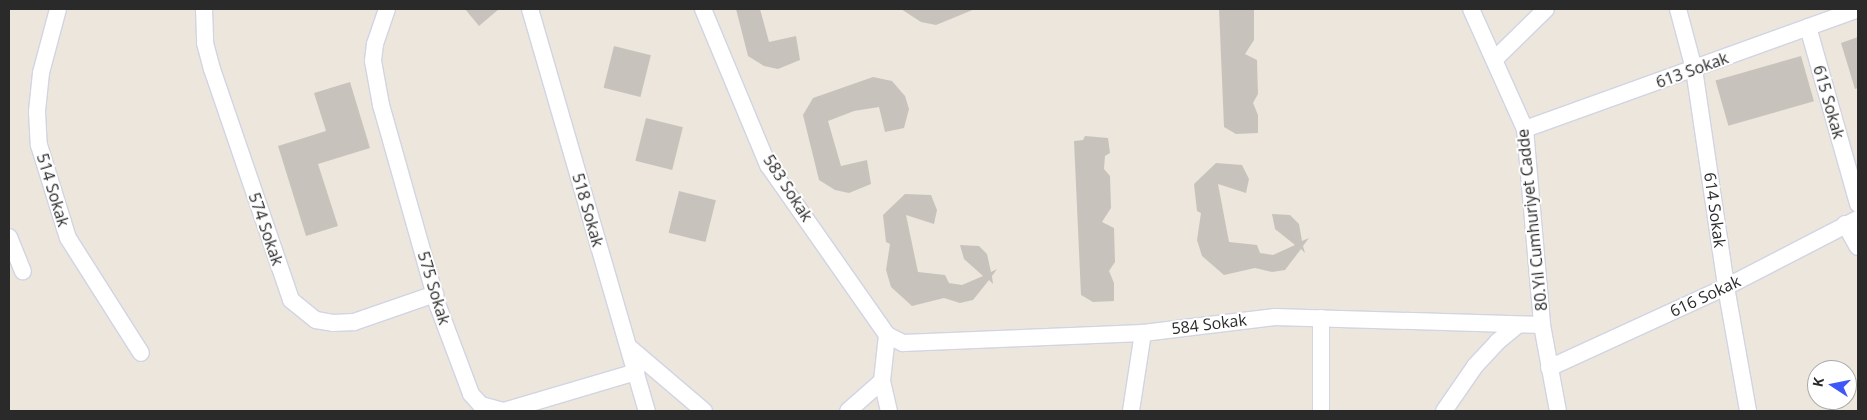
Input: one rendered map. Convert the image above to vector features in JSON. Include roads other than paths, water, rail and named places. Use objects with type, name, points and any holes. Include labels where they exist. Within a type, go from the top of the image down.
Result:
[{"type":"street","name":"514 Sokak","points":[[58,9],[41,73],[36,112],[39,145],[68,238],[140,353]]},
{"type":"street","name":"574 Sokak","points":[[204,9],[206,43],[212,69],[292,300],[316,320],[333,323],[354,322],[435,294]]},
{"type":"street","name":"575 Sokak","points":[[387,9],[375,44],[376,80],[435,294],[471,394],[492,410],[504,411],[636,372]]},
{"type":"street","name":"518 Sokak","points":[[530,9],[647,411]]},
{"type":"street","name":"583 Sokak","points":[[704,9],[768,165],[884,331]]},
{"type":"street","name":"80.Yıl Cumhuriyet Cadde","points":[[1471,9],[1525,129],[1542,325],[1558,411]]},
{"type":"street","points":[[1495,59],[1546,9]]},
{"type":"street","name":"614 Sokak","points":[[1678,9],[1694,69],[1726,288],[1748,411]]},
{"type":"street","name":"613 Sokak","points":[[1525,129],[1858,10]]},
{"type":"street","name":"615 Sokak","points":[[1808,28],[1858,204]]},
{"type":"street","points":[[1851,222],[1858,247]]},
{"type":"street","name":"616 Sokak","points":[[1549,368],[1726,288],[1851,222]]},
{"type":"street","points":[[9,237],[23,271]]},
{"type":"street","name":"584 Sokak","points":[[884,331],[903,344],[1143,333],[1275,317],[1517,326],[1542,325]]},
{"type":"street","points":[[1321,318],[1321,411]]},
{"type":"street","points":[[1444,411],[1475,366],[1497,342],[1517,326]]},
{"type":"street","points":[[884,331],[882,381],[889,411]]},
{"type":"street","points":[[1131,411],[1143,333]]},
{"type":"street","points":[[630,348],[704,411]]},
{"type":"street","points":[[848,411],[882,381]]}]
